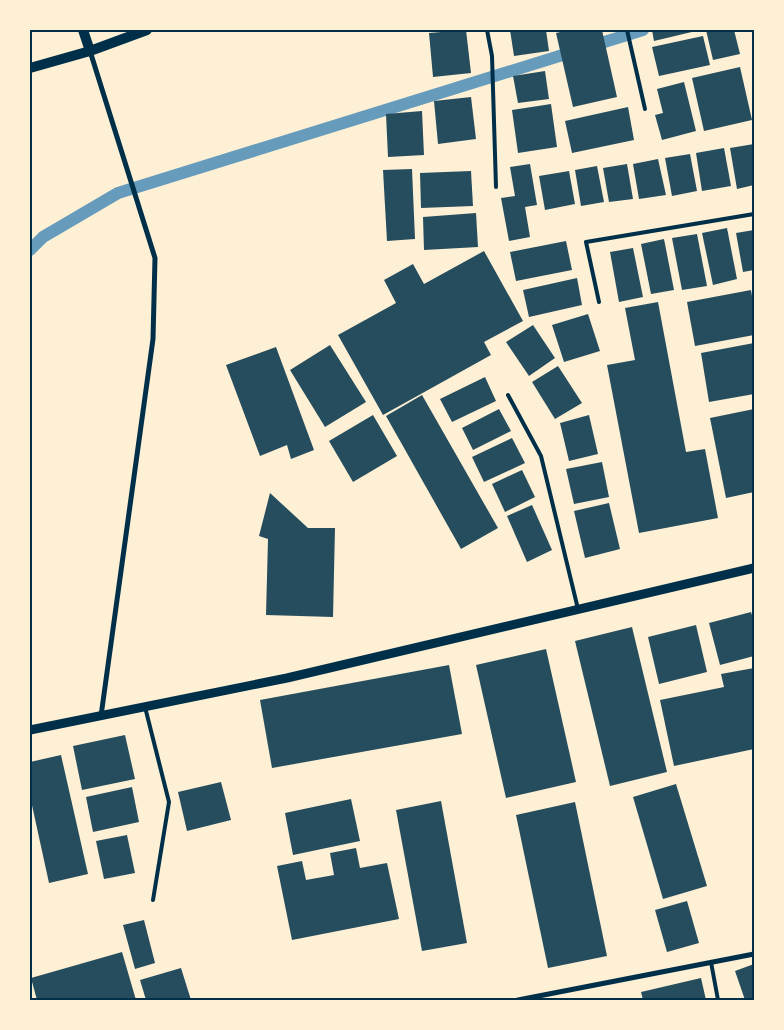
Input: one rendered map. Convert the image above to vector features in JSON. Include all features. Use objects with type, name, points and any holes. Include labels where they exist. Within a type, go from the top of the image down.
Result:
[{"type":"main road","points":[[83,30],[90,51]]},
{"type":"main road","points":[[30,68],[90,51],[147,30]]},
{"type":"street","points":[[90,51],[155,258],[153,339],[100,716]]},
{"type":"street","points":[[30,730],[287,678],[754,568]]},
{"type":"street","points":[[518,1000],[754,954]]},
{"type":"lane","points":[[487,30],[492,56],[496,186]]},
{"type":"lane","points":[[627,30],[644,109]]},
{"type":"lane","points":[[599,302],[586,242],[754,214]]},
{"type":"lane","points":[[508,394],[541,456],[578,609]]},
{"type":"lane","points":[[145,706],[169,802],[153,900]]},
{"type":"lane","points":[[711,962],[718,1000]]},
{"type":"building","points":[[466,30],[471,73],[433,77],[429,33]]},
{"type":"building","points":[[510,30],[546,30],[549,51],[514,56]]},
{"type":"building","points":[[569,30],[602,30],[617,97],[573,107],[556,33]]},
{"type":"building","points":[[652,30],[696,30],[696,31],[654,41]]},
{"type":"building","points":[[706,30],[734,30],[740,54],[713,60]]},
{"type":"building","points":[[703,36],[710,65],[659,76],[652,47]]},
{"type":"building","points":[[740,67],[752,120],[704,131],[692,78]]},
{"type":"building","points":[[545,71],[549,99],[518,103],[513,76]]},
{"type":"building","points":[[684,82],[696,131],[662,140],[655,115],[663,113],[657,89]]},
{"type":"building","points":[[471,97],[476,139],[438,144],[434,101]]},
{"type":"building","points":[[551,104],[557,147],[518,153],[512,110]]},
{"type":"building","points":[[628,107],[634,140],[572,153],[565,121]]},
{"type":"building","points":[[422,111],[424,155],[388,157],[386,114]]},
{"type":"building","points":[[754,144],[754,185],[737,189],[730,148]]},
{"type":"building","points":[[724,148],[731,186],[702,191],[696,153]]},
{"type":"building","points":[[690,154],[697,191],[672,196],[665,158]]},
{"type":"building","points":[[658,159],[666,195],[639,199],[633,164]]},
{"type":"building","points":[[530,164],[537,205],[525,207],[530,237],[509,241],[501,198],[515,196],[510,167]]},
{"type":"building","points":[[627,164],[633,199],[609,202],[603,168]]},
{"type":"building","points":[[597,166],[604,202],[581,206],[575,170]]},
{"type":"building","points":[[412,169],[415,239],[387,241],[383,170]]},
{"type":"building","points":[[471,171],[473,206],[421,208],[420,173]]},
{"type":"building","points":[[569,171],[575,204],[545,210],[539,176]]},
{"type":"building","points":[[476,213],[478,247],[424,250],[423,217]]},
{"type":"building","points":[[727,228],[737,279],[713,285],[702,233]]},
{"type":"building","points":[[754,230],[754,270],[743,272],[736,233]]},
{"type":"building","points":[[697,234],[707,286],[682,290],[672,238]]},
{"type":"building","points":[[664,239],[674,290],[651,294],[641,244]]},
{"type":"building","points":[[566,241],[572,270],[516,281],[510,252]]},
{"type":"building","points":[[633,248],[643,297],[619,302],[610,252]]},
{"type":"building","points":[[484,251],[523,321],[484,342],[491,355],[383,415],[338,335],[396,303],[384,280],[413,264],[424,284]]},
{"type":"building","points":[[577,278],[582,305],[529,317],[523,290]]},
{"type":"building","points":[[751,290],[754,308],[754,335],[695,346],[687,302]]},
{"type":"building","points":[[658,302],[686,452],[705,449],[718,518],[639,533],[607,365],[635,360],[625,308]]},
{"type":"building","points":[[588,314],[600,351],[564,362],[552,325]]},
{"type":"building","points":[[533,325],[555,358],[529,376],[506,342]]},
{"type":"building","points":[[754,343],[754,394],[709,402],[701,353]]},
{"type":"building","points":[[330,345],[366,402],[325,427],[290,370]]},
{"type":"building","points":[[276,347],[314,450],[291,459],[287,445],[260,456],[226,365]]},
{"type":"building","points":[[558,366],[582,403],[555,419],[532,382]]},
{"type":"building","points":[[485,377],[496,401],[452,422],[440,399]]},
{"type":"building","points":[[422,395],[498,528],[461,549],[386,416]]},
{"type":"building","points":[[499,409],[511,431],[473,450],[462,428]]},
{"type":"building","points":[[754,409],[754,492],[726,498],[710,418]]},
{"type":"building","points":[[373,415],[397,456],[353,482],[329,441]]},
{"type":"building","points":[[589,415],[598,454],[569,461],[560,423]]},
{"type":"building","points":[[512,438],[525,463],[484,482],[472,457]]},
{"type":"building","points":[[602,462],[609,497],[574,504],[566,469]]},
{"type":"building","points":[[522,470],[535,497],[505,512],[492,484]]},
{"type":"building","points":[[270,493],[308,528],[335,528],[333,617],[266,615],[268,539],[259,536]]},
{"type":"building","points":[[609,503],[620,549],[585,558],[574,511]]},
{"type":"building","points":[[532,505],[552,550],[527,562],[507,516]]},
{"type":"building","points":[[751,612],[754,622],[754,656],[720,665],[709,623]]},
{"type":"building","points":[[696,625],[707,672],[659,684],[648,637]]},
{"type":"building","points":[[632,627],[667,772],[610,786],[575,641]]},
{"type":"building","points":[[546,649],[576,782],[506,798],[476,665]]},
{"type":"building","points":[[449,665],[462,734],[272,768],[260,700]]},
{"type":"building","points":[[754,668],[754,749],[674,766],[660,700],[724,687],[721,674]]},
{"type":"building","points":[[125,735],[135,779],[82,790],[73,746]]},
{"type":"building","points":[[61,755],[88,874],[49,883],[30,796],[30,762]]},
{"type":"building","points":[[221,782],[231,820],[187,831],[178,792]]},
{"type":"building","points":[[676,784],[707,886],[663,899],[633,797]]},
{"type":"building","points":[[132,787],[139,822],[93,832],[86,797]]},
{"type":"building","points":[[351,799],[360,841],[293,855],[285,813]]},
{"type":"building","points":[[441,801],[467,943],[422,951],[396,810]]},
{"type":"building","points":[[575,802],[607,956],[548,968],[516,815]]},
{"type":"building","points":[[127,835],[135,873],[104,879],[96,841]]},
{"type":"building","points":[[356,848],[360,868],[387,863],[399,919],[292,940],[277,866],[302,861],[306,880],[334,875],[330,853]]},
{"type":"building","points":[[687,901],[699,943],[667,952],[655,910]]},
{"type":"building","points":[[144,920],[155,963],[135,969],[123,925]]},
{"type":"building","points":[[122,952],[136,1000],[37,1000],[31,978]]},
{"type":"building","points":[[754,964],[754,999],[745,1000],[735,971]]},
{"type":"building","points":[[181,968],[191,1000],[146,1000],[140,980]]},
{"type":"building","points":[[701,978],[706,1000],[643,1000],[641,992]]},
{"type":"waterway","points":[[30,250],[43,237],[118,193],[643,30]]}]
